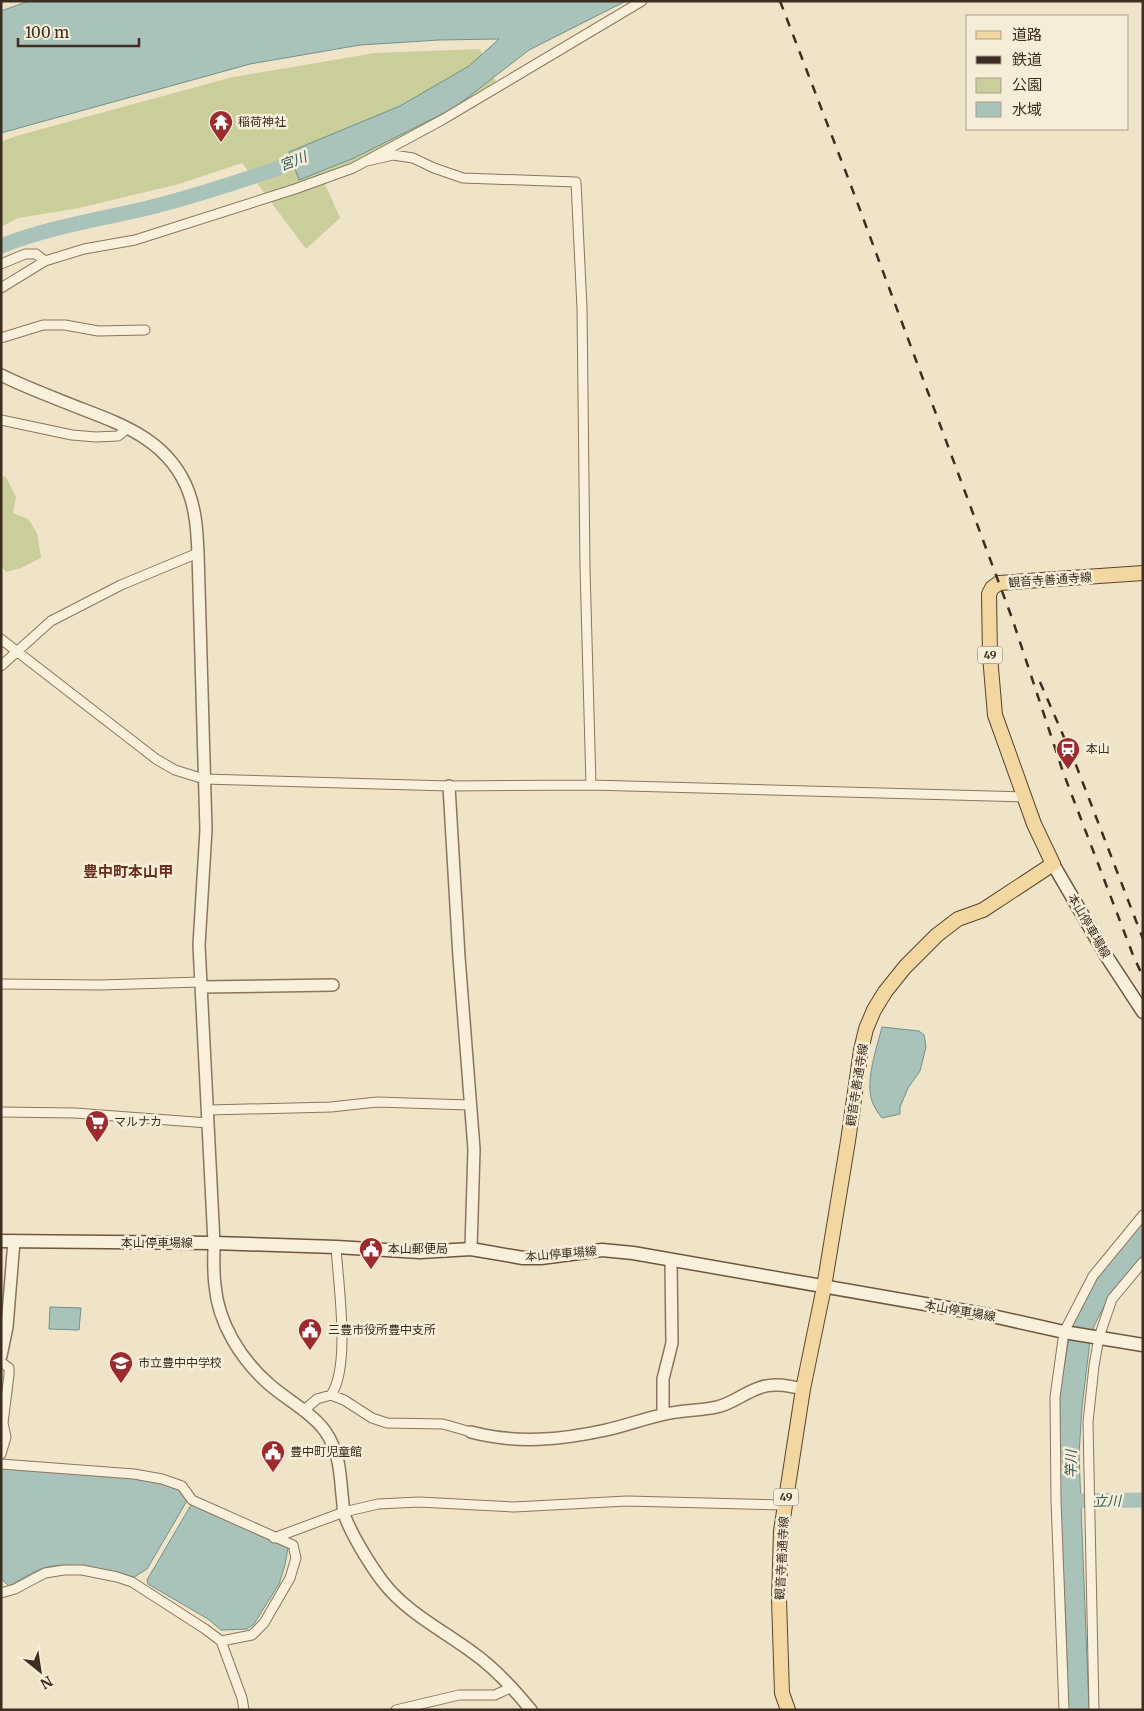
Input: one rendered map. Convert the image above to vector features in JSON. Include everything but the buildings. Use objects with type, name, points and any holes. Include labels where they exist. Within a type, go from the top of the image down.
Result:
[{"type":"main road","name":"観音寺善通寺線","points":[[788,1710],[782,1693],[779,1599],[781,1530],[803,1389],[824,1287],[848,1141],[860,1050],[866,1029],[874,1010],[885,992],[905,967],[943,930],[958,919],[983,910],[1053,864],[1023,797],[996,715],[990,656],[989,594],[992,588],[999,584],[1143,573]]},
{"type":"main road","name":"本山停車場線","points":[[1053,864],[1107,957],[1143,1012]]},
{"type":"main road","name":"本山停車場線","points":[[8,1241],[214,1243],[420,1252],[471,1249],[523,1258],[541,1258],[602,1250],[988,1315],[1066,1332],[1143,1345]]},
{"type":"street","points":[[1,288],[45,261],[84,249],[135,240],[295,189],[353,168],[442,120],[642,1]]},
{"type":"street","points":[[367,161],[393,155],[412,158],[464,178],[576,182],[582,308],[584,559],[591,785]]},
{"type":"street","points":[[1,264],[25,254],[36,254],[45,261]]},
{"type":"street","points":[[1,338],[43,325],[65,325],[98,331],[145,330]]},
{"type":"street","points":[[1,375],[21,385],[128,428],[145,437],[161,450],[181,476],[189,492],[194,509],[198,553],[206,830],[199,925],[201,984],[215,1285],[218,1308],[225,1326],[250,1365],[268,1384],[322,1428],[331,1440],[340,1464],[344,1512],[356,1538],[383,1582],[396,1597],[415,1612],[493,1667],[512,1686],[531,1710]]},
{"type":"street","points":[[1,420],[72,436],[118,436],[128,428]]},
{"type":"street","points":[[1,666],[51,621],[121,585],[198,553]]},
{"type":"street","points":[[1,639],[156,759],[175,770],[204,779],[449,786],[591,785],[1023,797]]},
{"type":"street","points":[[449,786],[469,1105],[474,1149],[471,1249]]},
{"type":"street","points":[[1,984],[333,985]]},
{"type":"street","points":[[208,1110],[331,1107],[377,1102],[469,1105]]},
{"type":"street","points":[[1,1112],[75,1113],[208,1122]]},
{"type":"street","points":[[1064,1710],[1056,1500],[1056,1397],[1066,1332],[1093,1276],[1143,1215]]},
{"type":"street","points":[[1,1356],[7,1327],[8,1241]]},
{"type":"street","points":[[331,1395],[336,1387],[342,1349],[336,1247]]},
{"type":"street","points":[[663,1414],[663,1379],[672,1343],[670,1260]]},
{"type":"street","points":[[1094,1710],[1088,1422],[1096,1337],[1112,1299],[1143,1262]]},
{"type":"street","points":[[1,1362],[9,1368],[3,1424],[6,1437],[1,1454]]},
{"type":"street","points":[[303,1411],[317,1399],[331,1395],[344,1400],[372,1418],[387,1423],[444,1424],[492,1438],[542,1440],[606,1430],[663,1414],[716,1407],[730,1403],[759,1388],[771,1385],[803,1389]]},
{"type":"street","points":[[1,1464],[134,1474],[162,1479],[182,1486],[192,1500],[293,1546],[296,1558],[290,1578],[264,1623],[252,1635],[221,1641]]},
{"type":"street","points":[[274,1538],[344,1512],[378,1504],[419,1502],[514,1507],[627,1501],[784,1505]]},
{"type":"street","points":[[1,1593],[15,1589],[45,1573],[64,1570],[82,1570],[132,1582],[221,1641],[242,1698],[243,1709]]},
{"type":"street","points":[[396,1710],[459,1695],[495,1695],[512,1686]]},
{"type":"green space","points":[[480,49],[496,82],[372,154],[321,175],[340,218],[306,249],[242,163],[179,184],[79,208],[18,218],[1,227],[1,142],[16,136],[233,77],[375,53]]},
{"type":"green space","points":[[1,476],[6,477],[16,497],[13,513],[28,519],[37,533],[41,558],[21,568],[6,572],[1,564]]},
{"type":"water","points":[[29,1],[626,1],[529,50],[454,108],[354,158],[299,180],[289,152],[400,106],[469,66],[499,39],[439,40],[360,45],[250,64],[1,133],[1,11]]},
{"type":"water","points":[[882,1027],[919,1031],[924,1035],[926,1047],[920,1071],[908,1088],[900,1107],[900,1114],[882,1118],[872,1101],[870,1083],[872,1064]]},
{"type":"water","name":"竿川","points":[[1143,1222],[1143,1255],[1112,1291],[1094,1326],[1090,1341],[1082,1407],[1079,1454],[1089,1710],[1068,1710],[1066,1627],[1059,1501],[1059,1396],[1072,1322],[1097,1277]]},
{"type":"water","points":[[50,1307],[81,1308],[79,1330],[49,1329]]},
{"type":"water","points":[[1,1467],[142,1479],[167,1484],[180,1490],[188,1499],[147,1569],[134,1577],[89,1567],[66,1565],[44,1568],[9,1586],[1,1579]]},
{"type":"water","points":[[196,1504],[288,1548],[279,1584],[254,1624],[247,1629],[221,1630],[208,1619],[148,1584],[147,1580],[191,1505]]},
{"type":"waterway","name":"宮川","points":[[1,246],[58,228],[156,206],[195,195],[312,156]]},
{"type":"waterway","name":"立川","points":[[1070,1501],[1143,1500]]},
{"type":"railway","points":[[780,1],[1012,618],[1063,772],[1143,977]]},
{"type":"railway","points":[[1040,682],[1076,765],[1143,939]]},
{"type":"place","name":"稲荷神社","points":[[221,143]]},
{"type":"place","name":"本山","points":[[1068,770]]},
{"type":"place","name":"マルナカ","points":[[97,1143]]},
{"type":"place","name":"本山郵便局","points":[[371,1270]]},
{"type":"place","name":"三豊市役所豊中支所","points":[[310,1351]]},
{"type":"place","name":"市立豊中中学校","points":[[121,1384]]},
{"type":"place","name":"豊中町児童館","points":[[273,1473]]},
{"type":"district","name":"豊中町本山甲","points":[[128,872]]}]
